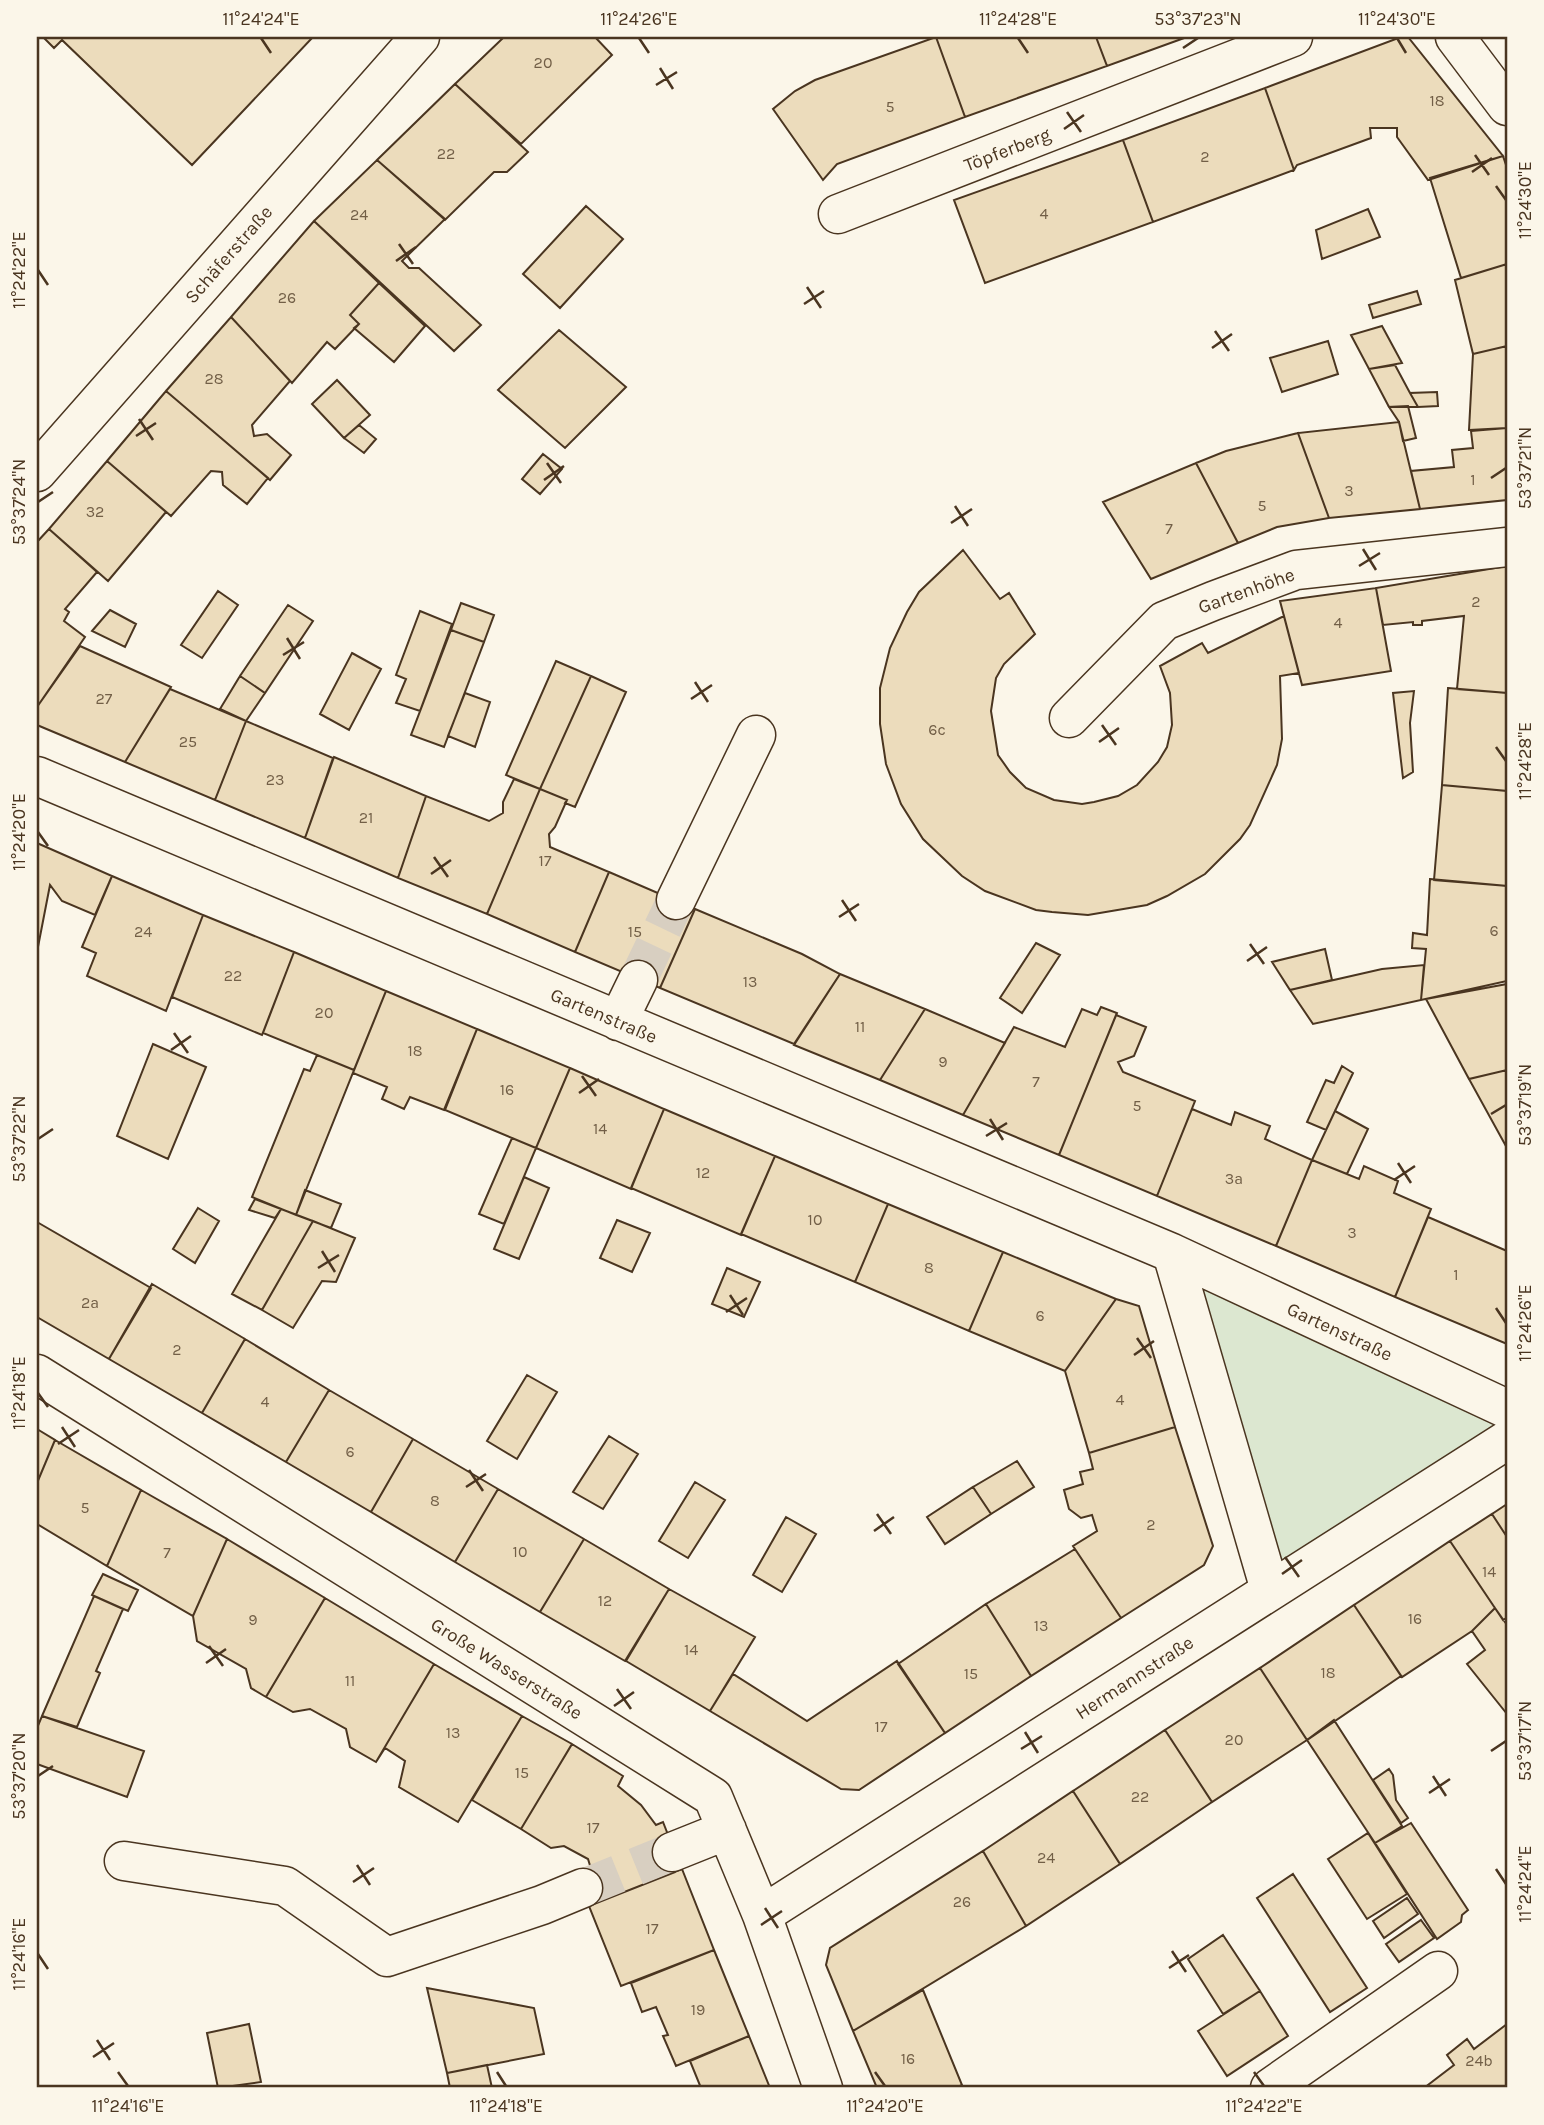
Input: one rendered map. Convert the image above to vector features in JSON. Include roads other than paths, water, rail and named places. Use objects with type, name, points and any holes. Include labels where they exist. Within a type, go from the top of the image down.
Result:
[{"type":"street","name":"Schäferstraße","points":[[37,472],[420,37]]},
{"type":"street","name":"Töpferberg","points":[[838,214],[1293,37]]},
{"type":"street","points":[[1455,37],[1507,106]]},
{"type":"street","name":"Gartenhöhe","points":[[1069,719],[1164,621],[1213,601],[1296,570],[1507,547]]},
{"type":"street","points":[[676,900],[756,735]]},
{"type":"street","name":"Gartenstraße","points":[[37,776],[1172,1253],[1507,1409]]},
{"type":"street","points":[[618,1020],[638,980]]},
{"type":"street","points":[[1172,1253],[1270,1590]]},
{"type":"street","name":"Große Wasserstraße","points":[[37,1374],[713,1797],[762,1915],[823,2088]]},
{"type":"street","name":"Hermannstraße","points":[[762,1915],[1507,1440]]},
{"type":"street","points":[[672,1852],[727,1830]]},
{"type":"street","points":[[124,1861],[285,1886],[387,1957],[542,1905],[583,1888]]},
{"type":"street","points":[[1270,2088],[1438,1971]]},
{"type":"tunnel","points":[[638,980],[676,900]]},
{"type":"tunnel","points":[[583,1888],[672,1852]]}]
